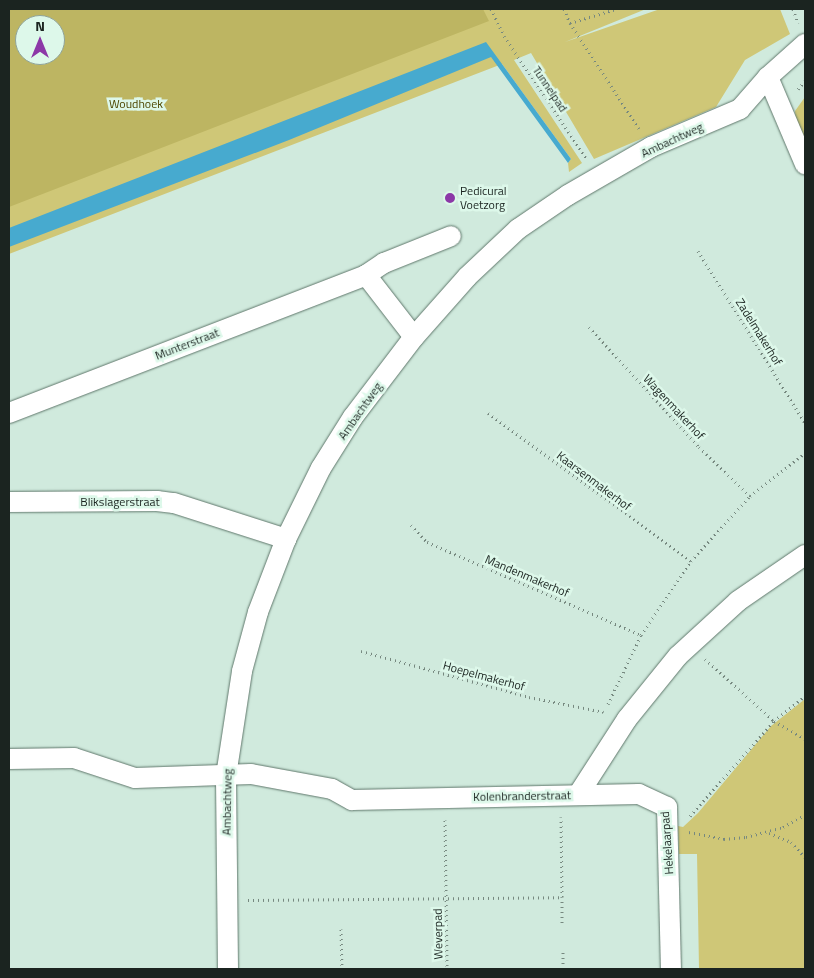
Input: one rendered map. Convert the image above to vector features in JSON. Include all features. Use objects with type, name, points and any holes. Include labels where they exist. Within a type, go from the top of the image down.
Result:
[{"type":"street","name":"Ambachtweg","points":[[228,969],[226,776],[242,671],[250,639],[286,539],[321,468],[353,417],[414,337],[467,277],[518,230],[568,195],[651,148],[740,109],[768,77],[805,44]]},
{"type":"street","points":[[768,77],[805,164]]},
{"type":"street","name":"Munterstraat","points":[[9,413],[366,275],[384,263],[451,236]]},
{"type":"street","points":[[366,275],[414,337]]},
{"type":"street","name":"Blikslagerstraat","points":[[9,502],[166,502],[286,539]]},
{"type":"street","name":"Kolenbranderstraat","points":[[9,759],[74,758],[135,778],[251,774],[332,789],[352,800],[570,795],[627,719],[678,656],[738,601],[805,555]]},
{"type":"street","name":"Hekelaarpad","points":[[570,795],[639,794],[668,807],[674,829],[671,969]]},
{"type":"path","name":"Tunnelpad","points":[[491,9],[504,36],[599,178]]},
{"type":"path","points":[[564,9],[570,23],[651,148]]},
{"type":"path","points":[[570,23],[616,9]]},
{"type":"path","name":"Zadelmakerhof","points":[[698,251],[805,422]]},
{"type":"path","name":"Wagenmakerhof","points":[[589,327],[699,447],[750,496]]},
{"type":"path","name":"Kaarsenmakerhof","points":[[488,412],[691,561]]},
{"type":"path","points":[[641,634],[691,561],[750,496],[805,453]]},
{"type":"path","name":"Mandenmakerhof","points":[[411,525],[427,542],[641,634]]},
{"type":"path","name":"Hoepelmakerhof","points":[[361,652],[529,698],[604,713],[641,634]]},
{"type":"path","points":[[691,645],[774,721],[805,739]]},
{"type":"path","points":[[674,829],[696,811],[774,721],[805,696]]},
{"type":"path","points":[[562,926],[562,897],[570,795]]},
{"type":"path","name":"Weverpad","points":[[444,798],[447,969]]},
{"type":"path","points":[[674,829],[724,839],[783,828],[805,815]]},
{"type":"path","points":[[768,832],[790,842],[805,857]]},
{"type":"path","points":[[228,900],[562,897]]},
{"type":"path","points":[[341,929],[342,969]]},
{"type":"path","points":[[563,952],[563,969]]},
{"type":"green space","name":"Woudhoek","points":[[9,9],[646,9],[565,42],[660,9],[780,9],[790,34],[745,60],[716,107],[594,159],[531,53],[514,60],[582,163],[569,172],[568,163],[571,159],[502,64],[9,254]]},
{"type":"green space","name":"Woudhoek","points":[[9,9],[483,9],[489,21],[9,207]]},
{"type":"green space","points":[[805,97],[805,143],[796,124],[795,111]]},
{"type":"green space","points":[[805,699],[805,969],[699,969],[697,854],[679,854],[678,826],[683,827],[698,813],[771,726]]},
{"type":"water","points":[[486,42],[571,159],[568,163],[491,57],[289,140],[9,247],[9,228]]},
{"type":"place","name":"Pedicural Voetzorg","points":[[450,198]]}]
